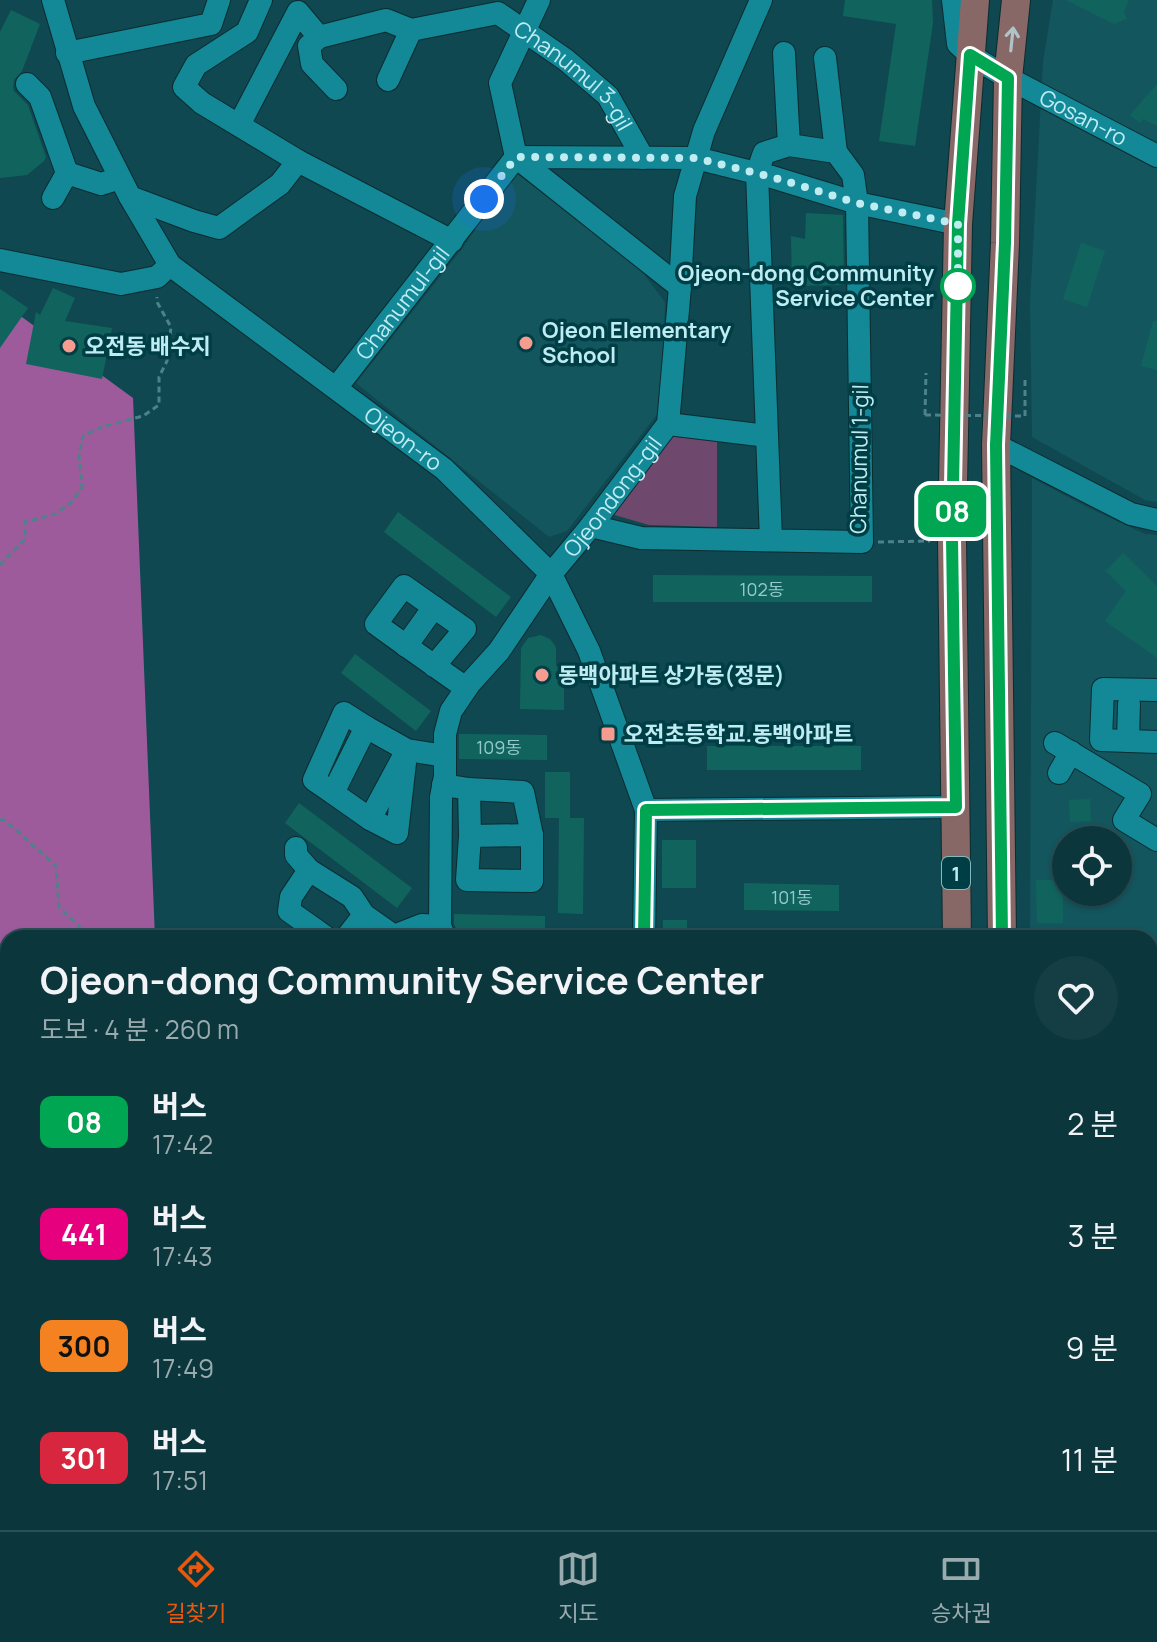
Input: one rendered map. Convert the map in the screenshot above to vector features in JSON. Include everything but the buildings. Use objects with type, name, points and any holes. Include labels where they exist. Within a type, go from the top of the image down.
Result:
[{"type":"main road","name":"1","points":[[957,930],[952,538],[958,224],[975,0]]},
{"type":"main road","name":"1","points":[[1006,930],[996,445],[1008,78],[1016,0]]},
{"type":"street","name":"Ojeon-ro","points":[[53,0],[84,106],[164,271],[336,388],[444,469],[551,574],[589,651],[646,810],[644,930]]},
{"type":"street","points":[[67,53],[211,24],[219,0]]},
{"type":"street","points":[[261,0],[247,32],[196,65],[184,87],[202,103],[298,161],[452,241]]},
{"type":"street","points":[[539,0],[500,83],[516,157],[680,287]]},
{"type":"street","name":"Ojeondong-gil","points":[[443,930],[441,797],[445,734],[451,711],[466,688],[499,651],[551,574],[668,424],[685,196],[704,131],[761,0]]},
{"type":"street","points":[[953,0],[958,44],[970,55]]},
{"type":"street","points":[[336,89],[312,64],[309,46],[319,37],[383,10],[411,30],[388,80]]},
{"type":"street","points":[[239,125],[298,12],[319,37]]},
{"type":"street","name":"Chanumul 3-gil","points":[[411,30],[498,13],[566,60],[608,96],[643,158]]},
{"type":"street","points":[[784,53],[789,145]]},
{"type":"street","name":"Gosan-ro","points":[[970,55],[1157,156]]},
{"type":"street","points":[[771,540],[757,173],[764,153],[789,145],[836,152],[825,58]]},
{"type":"street","points":[[27,84],[40,97],[67,173],[53,198]]},
{"type":"street","name":"Chanumul 1-gil","points":[[591,526],[641,538],[862,542],[857,203],[853,175],[836,152]]},
{"type":"street","points":[[516,157],[696,158],[857,203],[958,224]]},
{"type":"street","name":"Chanumul-gil","points":[[336,388],[516,157]]},
{"type":"street","points":[[67,173],[125,188],[194,221],[219,228],[280,184],[298,161]]},
{"type":"street","points":[[0,260],[121,284],[164,271]]},
{"type":"street","points":[[668,424],[767,436]]},
{"type":"street","points":[[996,445],[1131,514],[1157,520]]},
{"type":"street","points":[[434,666],[465,629],[404,586],[376,624],[434,666],[466,688]]},
{"type":"street","points":[[406,646],[434,607]]},
{"type":"street","points":[[1136,713],[1157,742]]},
{"type":"street","points":[[407,750],[370,819],[333,793],[366,727],[407,750],[445,756]]},
{"type":"street","points":[[1059,773],[1063,747],[1140,794],[1124,820],[1157,840]]},
{"type":"street","points":[[443,785],[523,792],[532,835],[532,881],[467,880],[469,789]]},
{"type":"street","points":[[646,810],[956,807]]},
{"type":"street","points":[[470,836],[532,835]]},
{"type":"street","points":[[296,848],[296,855],[309,870],[352,897],[364,915],[384,930]]},
{"type":"street","points":[[309,870],[291,897],[289,911],[316,930]]},
{"type":"street","points":[[352,930],[364,915]]},
{"type":"street","points":[[410,930],[422,925],[437,930]]},
{"type":"path","points":[[0,565],[25,539],[25,522],[55,514],[78,494],[82,487],[79,455],[83,436],[101,427],[143,416],[159,405],[159,377],[167,361],[171,327],[157,302],[164,271]]},
{"type":"path","points":[[926,373],[925,415],[1025,416],[1025,379]]},
{"type":"path","points":[[862,542],[919,542],[952,538]]},
{"type":"path","points":[[0,820],[5,820],[56,866],[59,907],[83,930]]},
{"type":"shaded area","points":[[1053,0],[1157,0],[1157,502],[1145,500],[1032,437],[1030,302],[1043,62]]},
{"type":"shaded area","name":"Ojeon Elementary School","points":[[515,172],[640,269],[665,302],[662,408],[567,531],[549,537],[356,383],[462,249]]},
{"type":"shaded area","points":[[0,301],[133,398],[155,930],[0,930]]},
{"type":"shaded area","points":[[673,430],[717,438],[717,527],[649,525],[611,514]]},
{"type":"shaded area","points":[[1032,478],[1145,534],[1157,535],[1157,930],[1030,930]]},
{"type":"bus line","name":"08","points":[[644,930],[646,810],[956,807],[952,538],[958,224],[970,55],[1008,78],[996,445],[1002,930]]},
{"type":"place","name":"Ojeon-dong Community Service Center","points":[[958,286]]},
{"type":"place","name":"Ojeon Elementary School","points":[[526,343]]},
{"type":"place","name":"오전동 배수지","points":[[69,346]]},
{"type":"place","name":"동백아파트 상가동(정문)","points":[[542,675]]},
{"type":"place","name":"오전초등학교.동백아파트","points":[[608,734]]},
{"type":"route","points":[[484,199],[516,157],[696,158],[857,203],[958,224],[958,286]]}]
